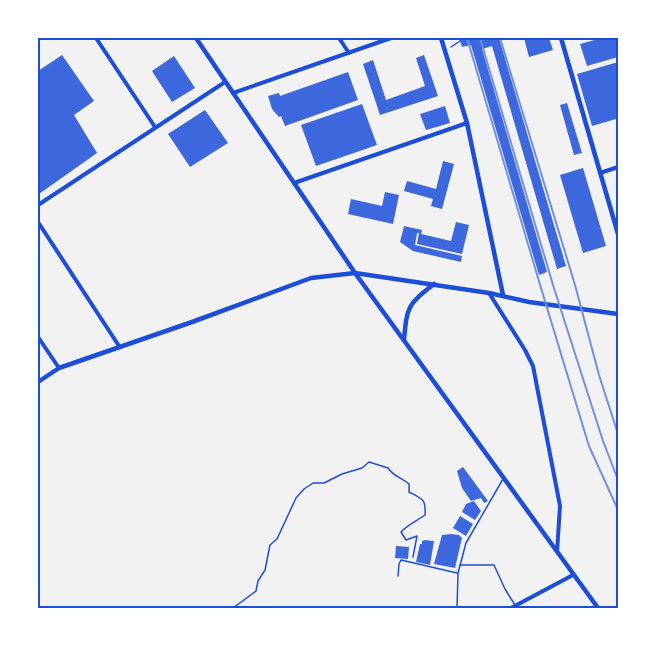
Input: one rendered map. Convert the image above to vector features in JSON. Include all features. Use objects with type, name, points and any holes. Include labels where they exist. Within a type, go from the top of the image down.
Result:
[{"type":"street","points":[[96,38],[155,127]]},
{"type":"street","points":[[195,38],[355,273],[598,609]]},
{"type":"street","points":[[339,38],[349,52]]},
{"type":"street","points":[[232,93],[391,38]]},
{"type":"street","points":[[441,38],[467,123],[503,295]]},
{"type":"street","points":[[561,38],[618,234]]},
{"type":"street","points":[[38,205],[225,82]]},
{"type":"street","points":[[294,183],[467,123]]},
{"type":"street","points":[[600,173],[618,167]]},
{"type":"street","points":[[38,222],[119,346]]},
{"type":"street","points":[[38,382],[59,368],[311,278],[355,273],[489,292],[529,302],[618,314]]},
{"type":"street","points":[[404,340],[410,306],[434,284]]},
{"type":"street","points":[[489,292],[533,366],[560,506],[557,553]]},
{"type":"street","points":[[38,337],[59,368]]},
{"type":"street","points":[[511,609],[573,575]]},
{"type":"lane","points":[[457,609],[458,573],[466,543],[504,478]]},
{"type":"lane","points":[[398,576],[401,560],[458,573]]},
{"type":"lane","points":[[460,565],[494,565],[516,606]]},
{"type":"path","points":[[233,609],[256,591],[258,581],[265,570],[270,546],[277,539],[296,498],[304,489],[313,483],[324,483],[362,468],[369,462],[388,468],[393,475],[409,484],[409,492],[423,499],[426,504],[425,515],[401,532],[406,540],[417,536],[412,563]]},
{"type":"building","points":[[459,38],[499,38],[566,266],[557,269],[492,46],[482,49],[547,272],[539,275],[471,45],[462,47]]},
{"type":"building","points":[[524,38],[549,38],[553,50],[529,57]]},
{"type":"building","points":[[602,38],[618,38],[618,57],[587,66],[580,44]]},
{"type":"building","points":[[62,55],[94,101],[74,115],[97,153],[39,194],[38,71]]},
{"type":"building","points":[[424,55],[438,96],[380,115],[363,64],[373,60],[386,100],[425,86],[416,58]]},
{"type":"building","points":[[174,56],[195,88],[172,102],[152,71]]},
{"type":"building","points":[[618,62],[618,124],[616,119],[592,126],[577,74]]},
{"type":"building","points":[[348,72],[358,100],[285,126],[281,116],[279,117],[272,109],[268,96],[279,93],[280,96]]},
{"type":"building","points":[[567,103],[582,153],[574,155],[560,105]]},
{"type":"building","points":[[362,104],[377,145],[316,166],[301,125]]},
{"type":"building","points":[[445,106],[450,123],[426,130],[420,114]]},
{"type":"building","points":[[205,110],[228,143],[190,167],[168,134]]},
{"type":"building","points":[[443,161],[454,164],[442,209],[431,206],[433,199],[404,191],[407,181],[436,189]]},
{"type":"building","points":[[583,168],[606,246],[583,253],[560,175]]},
{"type":"building","points":[[385,192],[399,195],[393,224],[348,214],[351,199],[382,206]]},
{"type":"building","points":[[456,222],[469,225],[462,254],[417,244],[419,233],[417,233],[415,245],[462,256],[461,262],[413,251],[400,242],[404,226],[422,230],[421,234],[451,241]]},
{"type":"building","points":[[463,467],[488,501],[484,503],[481,498],[471,501],[462,488],[457,471]]},
{"type":"building","points":[[474,501],[481,511],[475,520],[462,512],[466,504]]},
{"type":"building","points":[[460,516],[473,524],[466,536],[453,528]]},
{"type":"building","points":[[451,534],[462,538],[455,568],[434,564],[442,535]]},
{"type":"building","points":[[425,540],[434,541],[430,565],[416,562],[420,544]]},
{"type":"building","points":[[396,546],[409,547],[408,559],[395,558]]},
{"type":"railway","points":[[467,38],[589,446],[618,510]]},
{"type":"railway","points":[[480,38],[553,285],[603,441],[618,480]]},
{"type":"railway","points":[[500,38],[618,434]]}]
